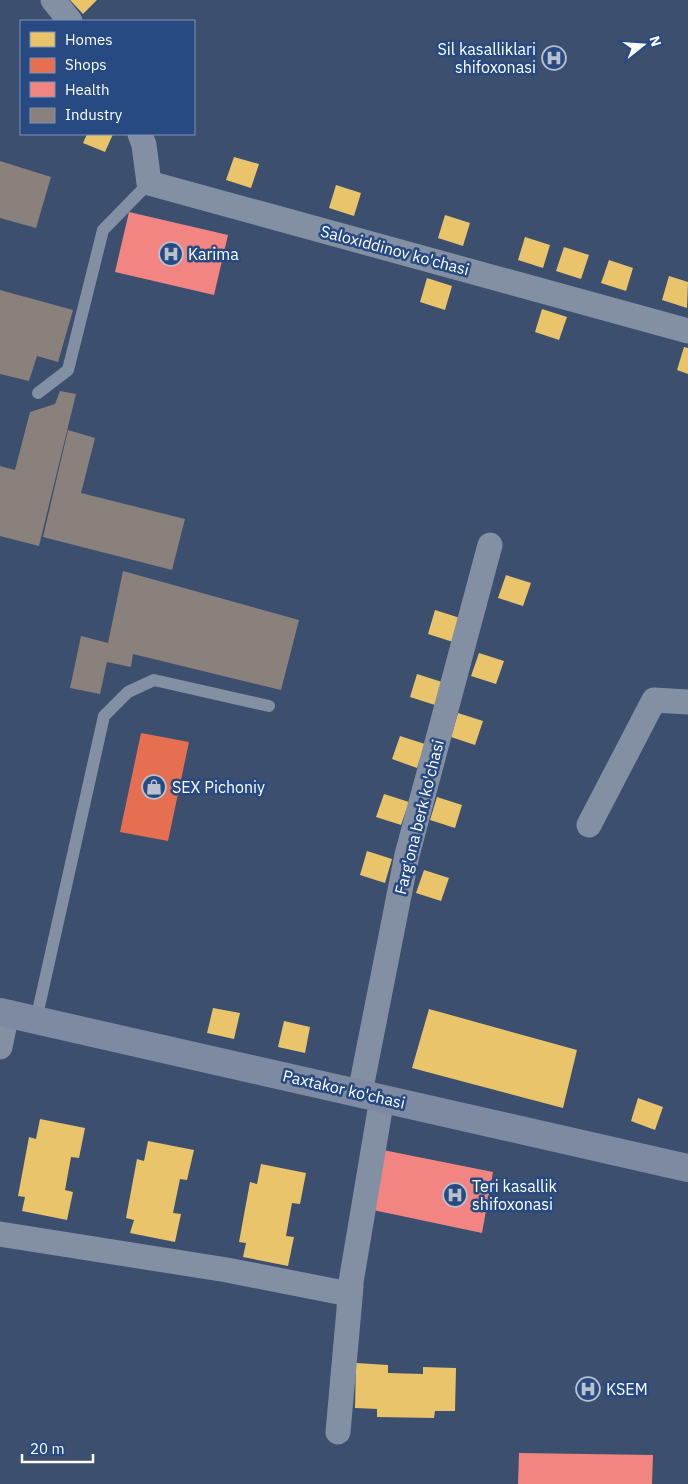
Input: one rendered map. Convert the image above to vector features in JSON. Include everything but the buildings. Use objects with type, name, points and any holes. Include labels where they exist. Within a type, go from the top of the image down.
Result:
[{"type":"street","points":[[52,0],[69,20]]},
{"type":"street","points":[[140,135],[144,145],[149,183]]},
{"type":"street","name":"Saloxiddinov ko'chasi","points":[[149,183],[688,331]]},
{"type":"street","name":"Farg'ona berk ko'chasi","points":[[338,1432],[371,1095],[407,855],[490,545]]},
{"type":"street","points":[[589,825],[654,700],[688,702]]},
{"type":"street","points":[[0,1047],[3,1012]]},
{"type":"street","name":"Paxtakor ko'chasi","points":[[3,1012],[688,1168]]},
{"type":"street","points":[[0,1234],[227,1270],[349,1294],[351,1287]]},
{"type":"lane","points":[[38,393],[68,370],[103,230],[149,183]]},
{"type":"lane","points":[[36,1020],[104,716],[128,692],[154,680],[269,706]]},
{"type":"place","name":"Sil kasalliklari shifoxonasi","points":[[554,58]]},
{"type":"place","name":"Karima","points":[[171,254]]},
{"type":"place","name":"SEX Pichoniy","points":[[154,787]]},
{"type":"place","name":"Teri kasallik shifoxonasi","points":[[455,1195]]},
{"type":"place","name":"KSEM","points":[[588,1389]]}]
